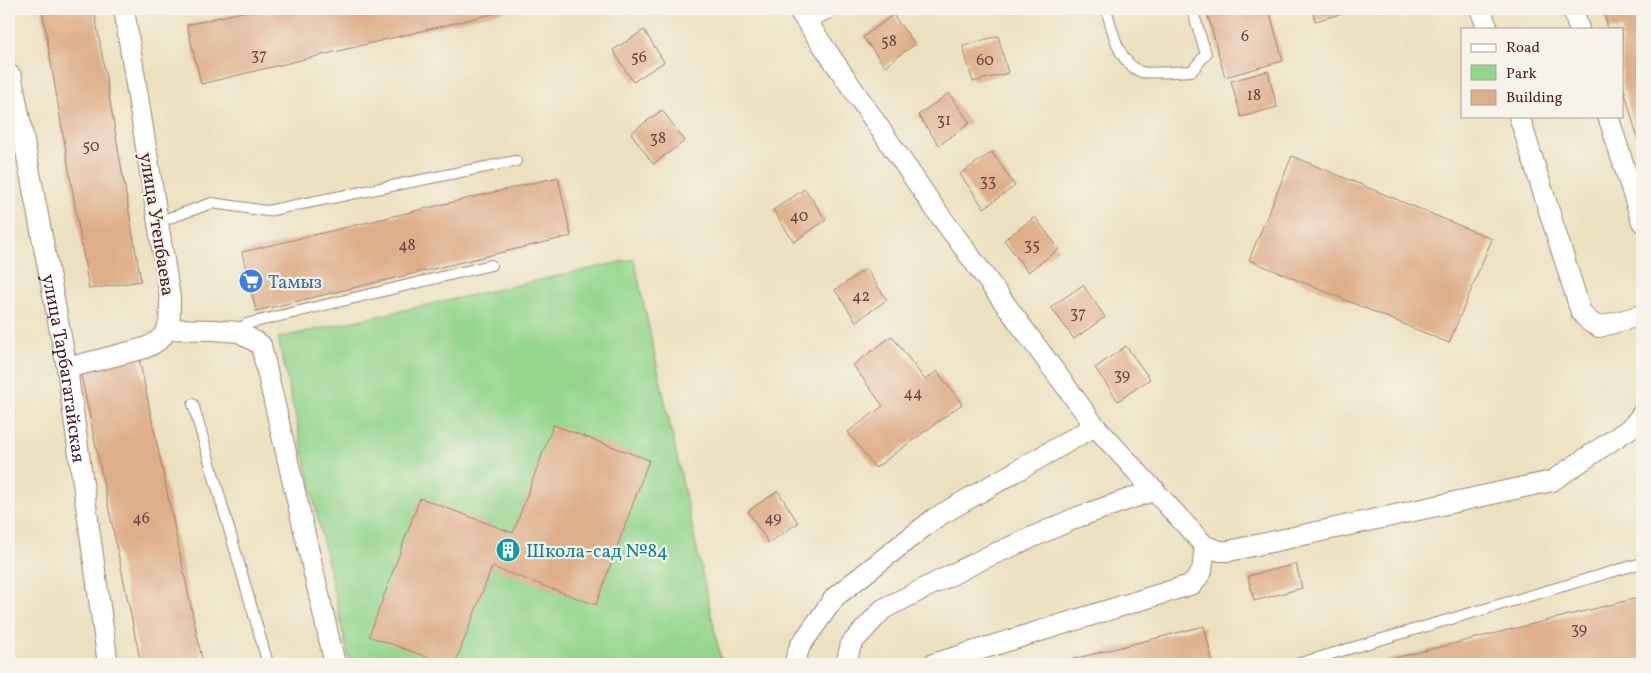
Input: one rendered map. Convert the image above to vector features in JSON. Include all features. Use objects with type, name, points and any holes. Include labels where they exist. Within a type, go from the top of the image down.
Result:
[{"type":"street","name":"улица Утепбаева","points":[[124,9],[170,298],[170,318],[167,329]]},
{"type":"street","points":[[827,9],[802,14],[933,206],[1096,426],[1205,546],[1220,551],[1229,550],[1552,481],[1632,427],[1642,414]]},
{"type":"street","points":[[1480,9],[1488,28]]},
{"type":"street","points":[[1573,9],[1579,28]]},
{"type":"street","name":"улица Тарбагатайская","points":[[9,74],[12,78],[67,368],[108,664]]},
{"type":"street","points":[[1520,118],[1581,312],[1590,322],[1598,326],[1642,315]]},
{"type":"street","points":[[1609,118],[1642,222]]},
{"type":"street","points":[[67,368],[145,348],[162,338],[167,329],[239,332],[261,345],[336,664]]},
{"type":"street","points":[[794,664],[800,646],[835,597],[935,518],[1096,426]]},
{"type":"street","points":[[848,664],[847,660],[851,644],[883,609],[985,558],[1078,517],[1155,490]]},
{"type":"street","points":[[933,664],[1193,584],[1202,570],[1205,546]]},
{"type":"lane","points":[[1106,9],[1120,51],[1130,63],[1142,72],[1192,71],[1206,54],[1192,9]]},
{"type":"lane","points":[[158,222],[212,204],[267,212],[516,161]]},
{"type":"lane","points":[[239,332],[246,324],[491,265]]},
{"type":"lane","points":[[193,404],[268,664]]},
{"type":"lane","points":[[1296,664],[1642,563]]},
{"type":"green space","points":[[634,259],[722,664],[350,664],[278,338]]},
{"type":"building","points":[[42,9],[94,9],[141,281],[89,289]]},
{"type":"building","points":[[254,9],[513,9],[201,84],[187,25]]},
{"type":"building","points":[[1206,9],[1269,9],[1283,61],[1225,77]]},
{"type":"building","points":[[1312,9],[1359,9],[1315,21]]},
{"type":"building","points":[[1603,9],[1642,9],[1642,154],[1624,89],[1624,28],[1608,28]]},
{"type":"building","points":[[893,15],[915,44],[885,66],[863,37]]},
{"type":"building","points":[[644,30],[664,62],[633,82],[613,50]]},
{"type":"building","points":[[998,36],[1008,73],[973,82],[963,46]]},
{"type":"building","points":[[1268,71],[1277,107],[1241,117],[1231,81]]},
{"type":"building","points":[[949,93],[970,123],[939,145],[918,115]]},
{"type":"building","points":[[662,110],[685,141],[653,164],[631,133]]},
{"type":"building","points":[[992,152],[1015,186],[984,208],[960,174]]},
{"type":"building","points":[[1292,156],[1492,239],[1449,343],[1249,260]]},
{"type":"building","points":[[558,177],[571,236],[256,311],[242,252]]},
{"type":"building","points":[[805,189],[826,220],[794,242],[773,210]]},
{"type":"building","points":[[1035,217],[1059,249],[1028,272],[1004,240]]},
{"type":"building","points":[[866,269],[887,300],[856,321],[835,290]]},
{"type":"building","points":[[1083,285],[1105,317],[1074,339],[1051,307]]},
{"type":"building","points":[[892,336],[925,380],[937,371],[962,404],[875,468],[848,432],[883,406],[853,365]]},
{"type":"building","points":[[1126,346],[1150,379],[1118,401],[1095,368]]},
{"type":"building","points":[[139,358],[203,664],[141,664],[80,370]]},
{"type":"building","name":"Школа-сад №84","points":[[553,425],[649,460],[596,605],[492,567],[455,664],[446,664],[369,636],[420,498],[513,533]]},
{"type":"building","points":[[778,491],[798,523],[768,543],[748,511]]},
{"type":"building","points":[[1296,564],[1302,588],[1254,601],[1248,576]]},
{"type":"building","points":[[1642,597],[1642,659],[1623,664],[1371,664]]},
{"type":"building","points":[[1204,626],[1213,664],[1054,664]]},
{"type":"place","name":"Тамыз","points":[[251,281]]},
{"type":"place","name":"Школа-сад №84","points":[[508,550]]}]
